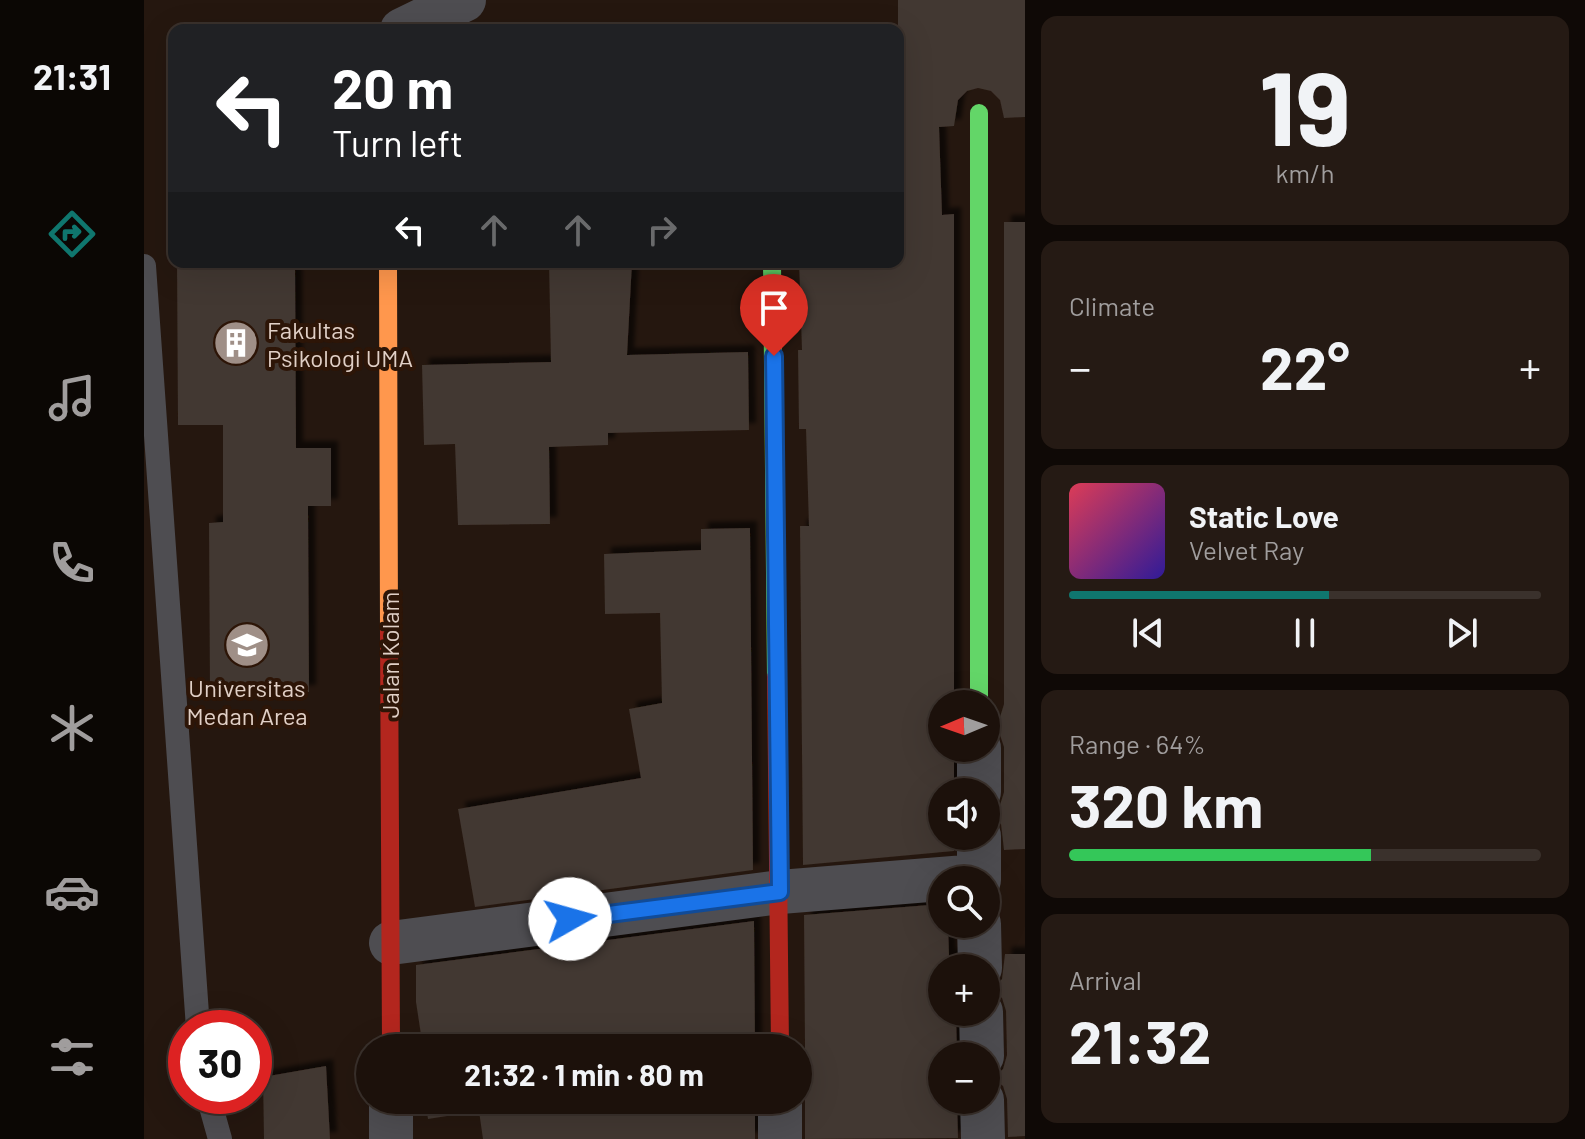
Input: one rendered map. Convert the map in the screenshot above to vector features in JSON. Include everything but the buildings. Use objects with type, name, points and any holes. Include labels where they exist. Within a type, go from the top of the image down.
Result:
[{"type":"street","points":[[387,0],[387,24]]},
{"type":"street","points":[[414,24],[464,0]]},
{"type":"street","points":[[979,113],[979,690]]},
{"type":"street","name":"Jalan Kolam","points":[[388,268],[391,1034]]},
{"type":"street","points":[[772,268],[780,1034]]},
{"type":"street","points":[[391,943],[979,864]]},
{"type":"street","points":[[391,1114],[391,1139]]},
{"type":"street","points":[[780,1114],[780,1139]]},
{"type":"street","points":[[982,1114],[983,1139]]},
{"type":"lane","points":[[144,266],[197,1010]]},
{"type":"lane","points":[[213,1114],[220,1139]]},
{"type":"traffic: fast","points":[[979,113],[979,690]]},
{"type":"traffic: fast","points":[[772,268],[776,677]]},
{"type":"traffic: slow","points":[[388,268],[389,632]]},
{"type":"traffic: jam","points":[[389,632],[391,1034]]},
{"type":"traffic: jam","points":[[776,677],[780,1034]]},
{"type":"place","name":"Fakultas Psikologi UMA","points":[[236,343]]},
{"type":"place","name":"Universitas Medan Area","points":[[247,645]]},
{"type":"route","points":[[570,919],[780,892],[774,356]]}]
